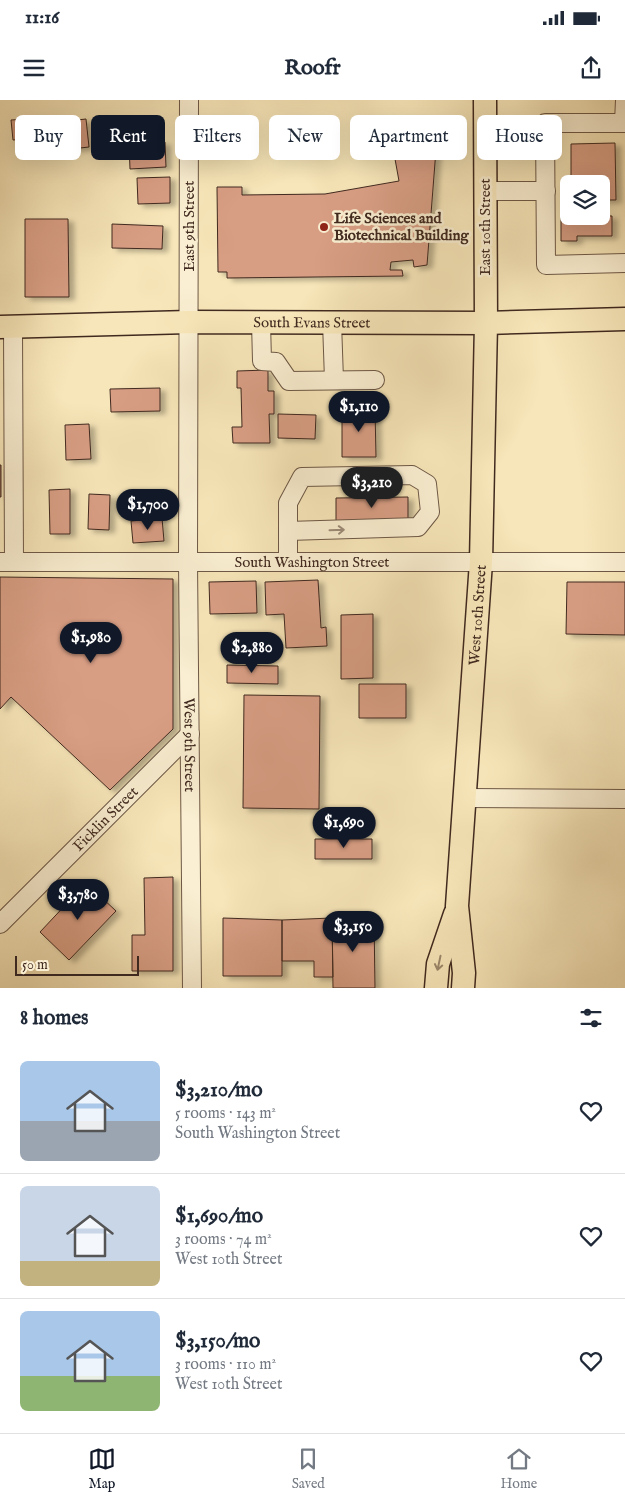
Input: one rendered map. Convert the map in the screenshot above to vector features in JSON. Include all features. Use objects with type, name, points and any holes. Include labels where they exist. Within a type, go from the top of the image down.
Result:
[{"type":"main road","name":"East 10th Street","points":[[485,100],[486,323]]},
{"type":"main road","name":"South Evans Street","points":[[7,327],[189,322],[486,323],[625,319]]},
{"type":"main road","name":"West 10th Street","points":[[463,988],[464,973],[457,906],[481,562],[486,323]]},
{"type":"main road","name":"West 10th Street","points":[[436,988],[438,964],[457,906]]},
{"type":"street","name":"East 9th Street","points":[[189,100],[189,322]]},
{"type":"street","points":[[625,100],[624,123],[545,123],[546,265],[625,263]]},
{"type":"street","points":[[485,191],[546,191]]},
{"type":"street","name":"West 9th Street","points":[[189,322],[188,562],[192,988]]},
{"type":"street","points":[[262,322],[262,362],[276,362],[289,381],[375,380]]},
{"type":"street","points":[[332,322],[334,380]]},
{"type":"street","points":[[7,327],[7,562]]},
{"type":"street","points":[[288,531],[418,527],[430,512],[426,484],[412,475],[302,477],[288,503],[288,531],[288,562]]},
{"type":"street","name":"South Washington Street","points":[[7,562],[625,562]]},
{"type":"street","name":"Ficklin Street","points":[[0,924],[190,734]]},
{"type":"street","points":[[465,798],[625,798]]},
{"type":"building","points":[[86,119],[89,147],[81,148],[81,120]]},
{"type":"building","points":[[11,120],[15,120],[15,140],[13,140]]},
{"type":"building","points":[[165,142],[166,167],[130,169],[130,160],[165,160]]},
{"type":"building","points":[[615,143],[616,200],[610,200],[610,175],[571,175],[571,144]]},
{"type":"building","name":"Life Sciences and Biotechnical Building","points":[[395,160],[435,160],[427,265],[414,267],[413,260],[391,262],[390,270],[402,270],[403,276],[227,278],[227,272],[218,272],[217,187],[242,187],[242,195],[325,194],[399,181]]},
{"type":"building","points":[[170,177],[170,203],[138,204],[137,178]]},
{"type":"building","points":[[610,216],[612,216],[612,236],[577,236],[577,241],[561,241],[561,225],[610,225]]},
{"type":"building","points":[[25,219],[68,219],[69,297],[25,297]]},
{"type":"building","points":[[112,224],[163,226],[162,249],[112,248]]},
{"type":"building","points":[[268,370],[268,391],[274,391],[274,414],[269,414],[270,443],[233,443],[232,427],[242,427],[241,388],[237,388],[237,371]]},
{"type":"building","points":[[160,388],[160,411],[111,412],[110,389]]},
{"type":"building","points":[[342,409],[375,409],[376,457],[342,457]]},
{"type":"building","points":[[278,414],[316,415],[315,439],[278,438]]},
{"type":"building","points":[[89,424],[91,459],[66,460],[65,425]]},
{"type":"building","points":[[1,465],[1,497],[0,497]]},
{"type":"building","points":[[70,489],[70,534],[50,534],[49,490]]},
{"type":"building","points":[[89,494],[110,495],[109,530],[88,529]]},
{"type":"building","points":[[408,497],[408,520],[336,521],[336,498]]},
{"type":"building","points":[[162,518],[164,541],[133,543],[131,521]]},
{"type":"building","points":[[0,577],[173,579],[173,729],[110,790],[11,697],[0,709]]},
{"type":"building","points":[[318,580],[321,628],[326,627],[327,646],[286,648],[284,614],[266,615],[265,582]]},
{"type":"building","points":[[256,581],[257,613],[210,614],[209,582]]},
{"type":"building","points":[[567,582],[625,582],[625,635],[566,634]]},
{"type":"building","points":[[373,614],[373,678],[341,679],[341,615]]},
{"type":"building","points":[[227,665],[278,666],[278,684],[227,683]]},
{"type":"building","points":[[359,684],[406,684],[406,718],[359,718]]},
{"type":"building","points":[[244,695],[320,696],[319,809],[243,808]]},
{"type":"building","points":[[315,839],[372,839],[372,859],[315,859]]},
{"type":"building","points":[[173,877],[173,971],[132,971],[132,935],[145,935],[144,878]]},
{"type":"building","points":[[86,883],[116,911],[69,960],[40,932]]},
{"type":"building","points":[[223,918],[282,920],[282,976],[223,976]]},
{"type":"building","points":[[332,918],[374,918],[375,988],[333,988]]},
{"type":"building","points":[[332,918],[333,977],[314,977],[314,961],[282,961],[282,920]]},
{"type":"place","name":"Life Sciences and Biotechnical Building","points":[[324,227]]}]
